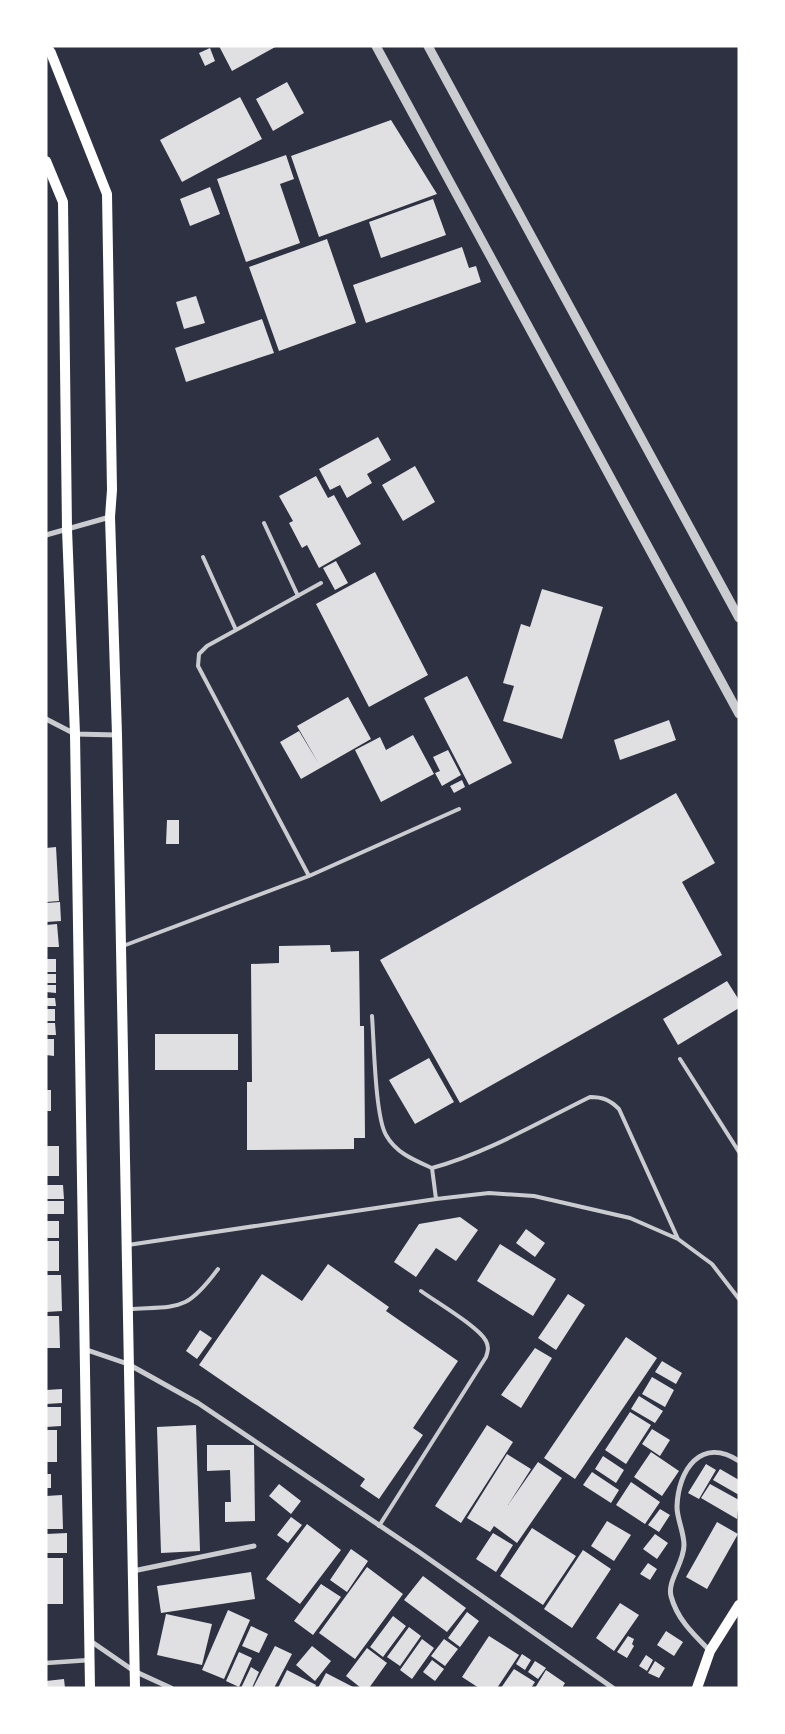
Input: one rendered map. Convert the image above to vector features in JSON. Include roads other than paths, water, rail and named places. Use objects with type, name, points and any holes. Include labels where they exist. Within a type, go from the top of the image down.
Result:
[{"type":"main road","points":[[46,46],[51,53],[107,194],[112,490],[110,517],[117,735],[135,1688]]},
{"type":"main road","points":[[46,161],[63,202],[67,529],[75,734],[90,1688]]},
{"type":"main road","points":[[697,1688],[710,1651],[739,1605]]},
{"type":"street","points":[[376,46],[739,714]]},
{"type":"street","points":[[428,46],[739,618]]},
{"type":"street","points":[[46,535],[110,517]]},
{"type":"street","points":[[46,719],[75,734],[117,735]]},
{"type":"street","points":[[84,1349],[128,1364],[198,1404],[379,1526],[613,1688]]},
{"type":"street","points":[[710,1651],[683,1624],[670,1594],[672,1580],[681,1563],[684,1545],[677,1508],[680,1489],[692,1462],[702,1454],[716,1451],[739,1461]]},
{"type":"street","points":[[132,1571],[254,1546]]},
{"type":"street","points":[[88,1640],[134,1671],[171,1688]]},
{"type":"street","points":[[46,1662],[90,1660]]},
{"type":"lane","points":[[264,523],[298,596]]},
{"type":"lane","points":[[203,557],[236,630]]},
{"type":"lane","points":[[309,876],[198,666],[199,654],[207,646],[321,583]]},
{"type":"lane","points":[[121,947],[309,876],[460,808]]},
{"type":"lane","points":[[372,1016],[380,1114],[385,1133],[405,1156],[432,1168],[453,1162],[478,1152],[590,1097],[605,1098],[619,1109],[678,1238]]},
{"type":"lane","points":[[680,1059],[739,1152]]},
{"type":"lane","points":[[432,1168],[436,1199]]},
{"type":"lane","points":[[126,1245],[436,1199],[489,1193],[534,1196],[630,1218],[678,1238],[712,1264],[739,1299]]},
{"type":"lane","points":[[127,1309],[181,1305],[202,1291],[218,1269]]},
{"type":"lane","points":[[379,1526],[481,1365],[488,1349],[488,1343],[477,1331],[421,1291]]}]
